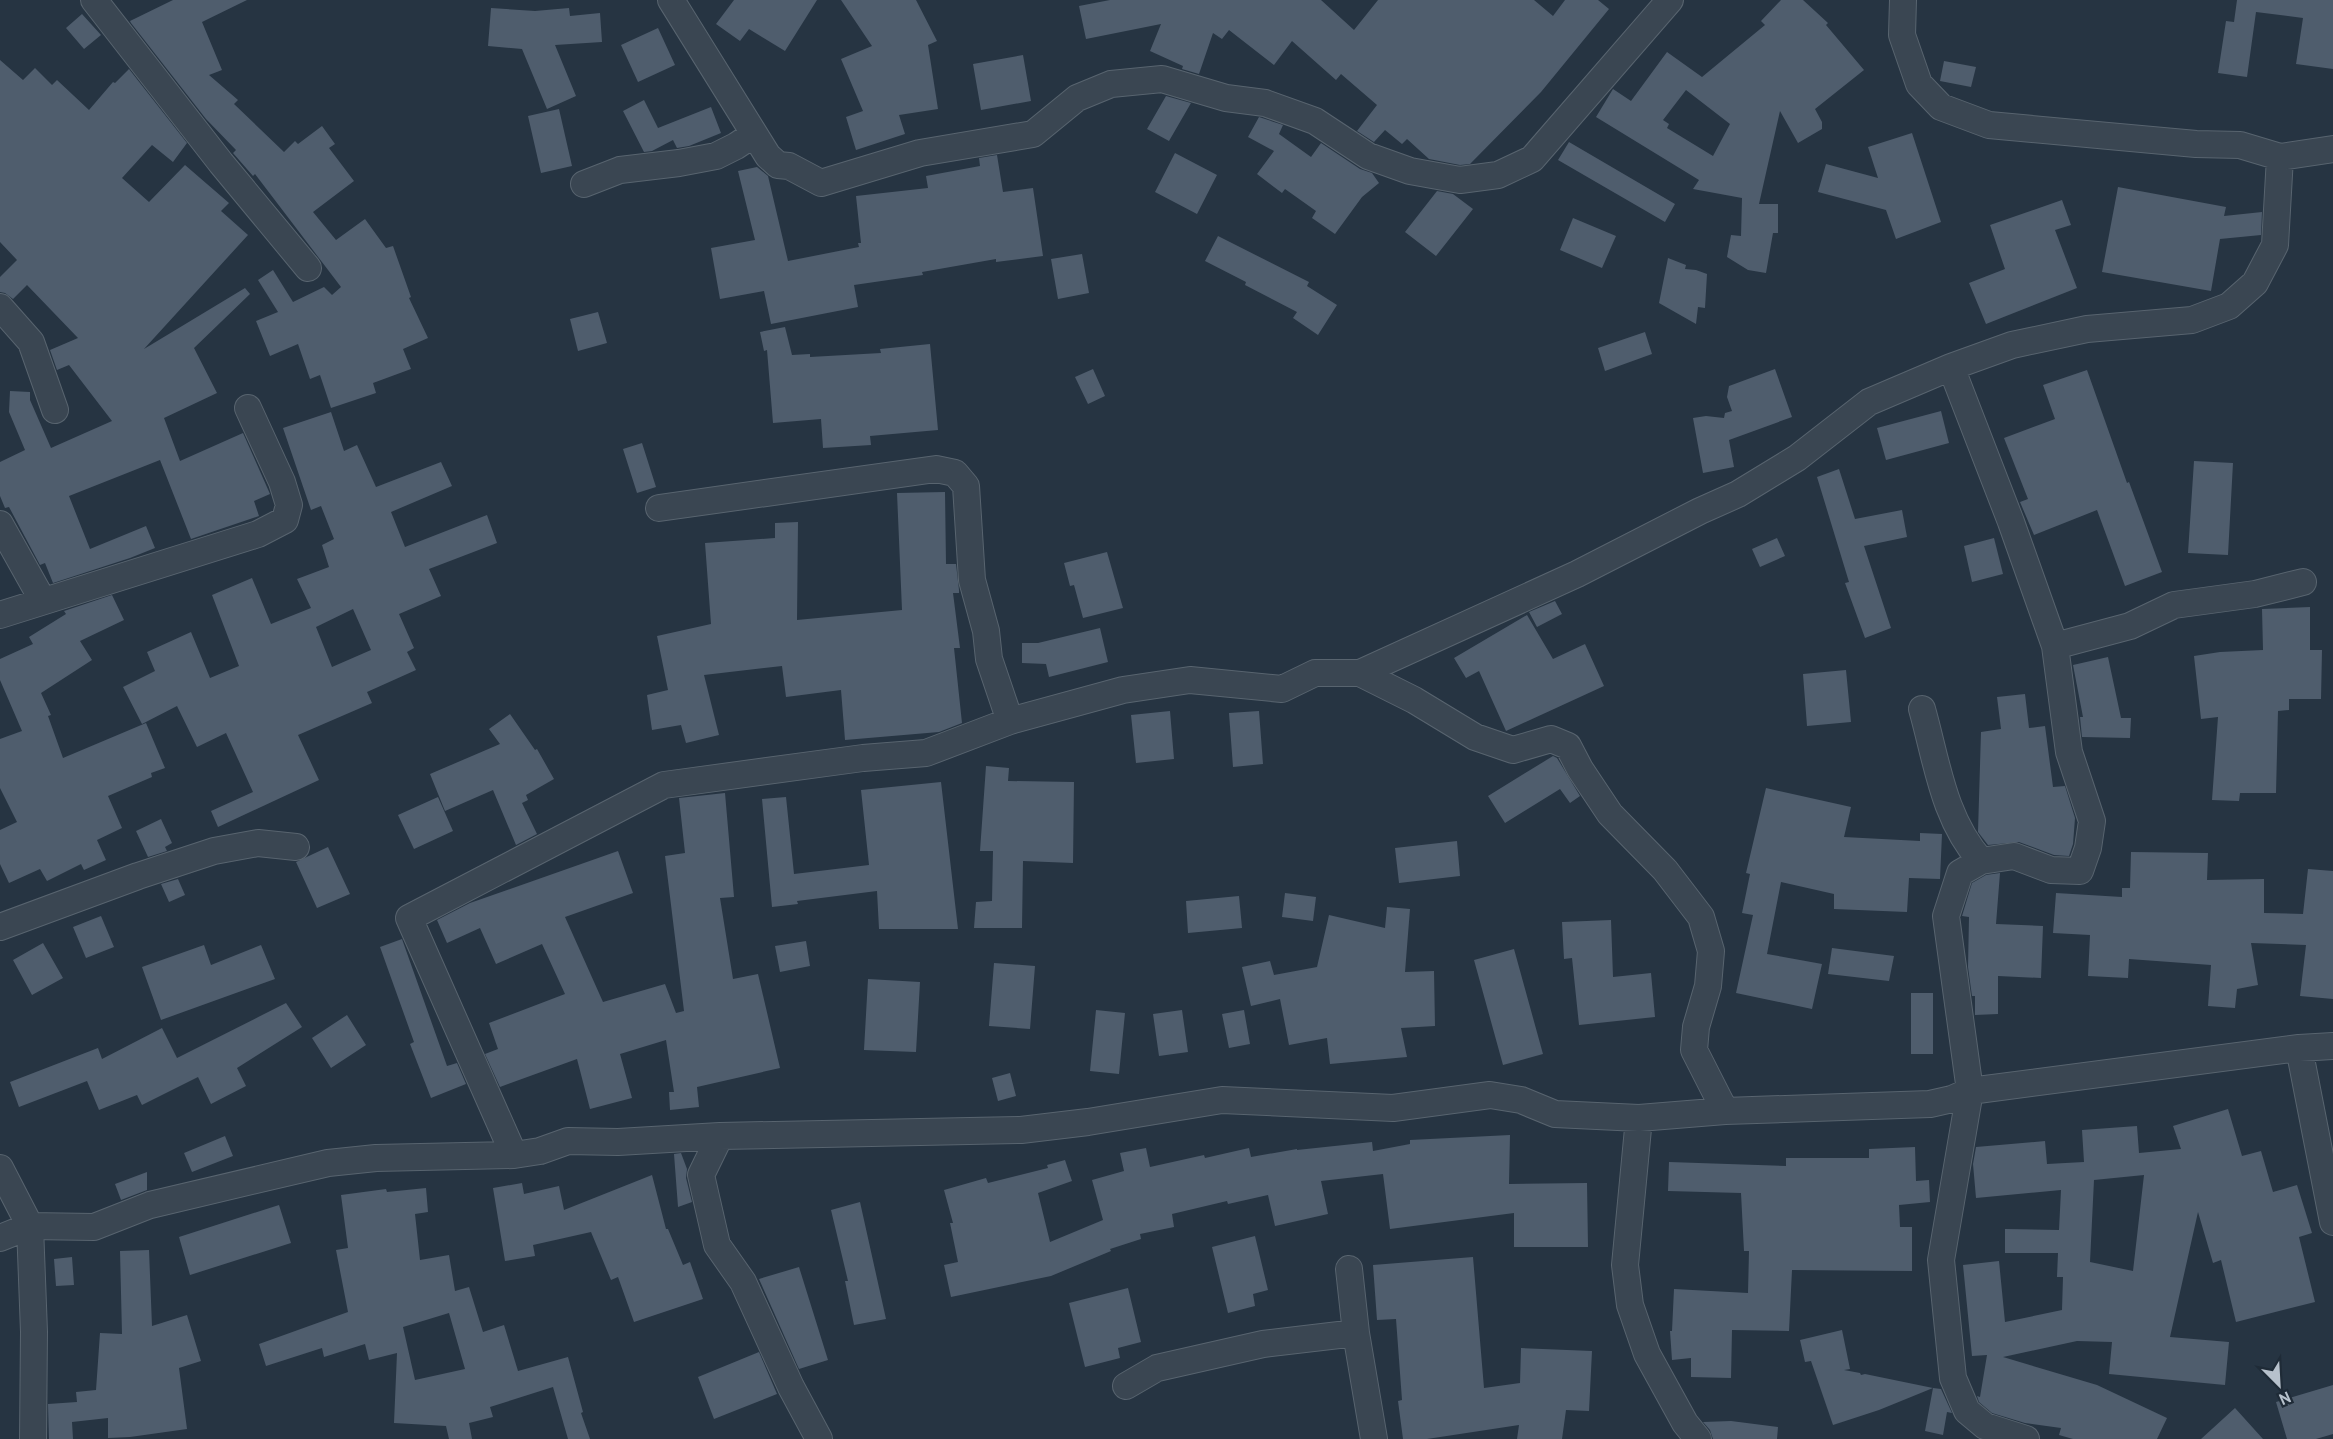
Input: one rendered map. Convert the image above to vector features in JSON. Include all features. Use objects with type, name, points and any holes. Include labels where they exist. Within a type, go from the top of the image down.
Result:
[{"type":"street","points":[[94,0],[221,163],[308,268]]},
{"type":"street","points":[[671,0],[768,156],[778,165],[789,166],[821,183],[920,153],[1033,134],[1077,98],[1112,84],[1161,79],[1226,98],[1265,103],[1315,120],[1368,156],[1410,171],[1460,180],[1498,175],[1532,159],[1659,4]]},
{"type":"street","points":[[1903,0],[1902,35],[1919,84],[1941,107],[1989,125],[2196,144],[2240,145],[2280,157],[2333,148]]},
{"type":"street","points":[[584,184],[620,170],[716,156],[754,134]]},
{"type":"street","points":[[514,1155],[409,918],[664,785],[864,758],[926,753],[1010,721],[1134,688],[1190,680],[1282,689],[1315,673],[1360,672],[1577,574],[1738,494],[1797,458],[1869,402],[1951,367],[2012,345],[2087,329],[2192,320],[2229,306],[2255,283],[2275,245],[2280,157]]},
{"type":"street","points":[[0,307],[31,342],[55,410]]},
{"type":"street","points":[[1951,367],[2011,522],[2055,646],[2069,753],[2092,821],[2088,848],[2080,871],[2050,870],[2014,856],[1981,861],[1960,873],[1946,916],[1970,1091],[1941,1260],[1953,1378],[1967,1411],[1985,1426],[2026,1439]]},
{"type":"street","points":[[0,615],[258,534],[285,520],[289,505],[282,482],[248,408]]},
{"type":"street","points":[[659,508],[936,469],[955,473],[966,486],[972,580],[986,631],[989,659],[1010,721]]},
{"type":"street","points":[[0,524],[43,601]]},
{"type":"street","points":[[2055,646],[2130,626],[2174,605],[2255,594],[2303,582]]},
{"type":"street","points":[[1360,672],[1414,700],[1475,737],[1513,750],[1551,739],[1568,746],[1580,769],[1610,814],[1665,870],[1701,917],[1711,951],[1708,986],[1696,1027],[1694,1050],[1725,1111]]},
{"type":"street","points":[[1922,709],[1944,799],[1962,836],[1981,861]]},
{"type":"street","points":[[0,927],[138,876],[214,851],[258,843],[296,847]]},
{"type":"street","points":[[0,1238],[30,1226],[94,1227],[150,1205],[328,1162],[376,1158],[514,1155],[568,1141],[618,1142],[720,1136],[1021,1130],[1088,1122],[1222,1100],[1393,1108],[1490,1095],[1521,1100],[1555,1114],[1639,1118],[1725,1111],[1930,1104],[1952,1099],[1970,1091],[2299,1048],[2333,1046]]},
{"type":"street","points":[[2299,1048],[2333,1222]]},
{"type":"street","points":[[1639,1118],[1625,1265],[1630,1305],[1647,1354],[1685,1423],[1698,1439]]},
{"type":"street","points":[[720,1136],[701,1175],[717,1245],[743,1282],[791,1387],[819,1439]]},
{"type":"street","points":[[0,1168],[30,1226],[34,1332],[33,1439]]},
{"type":"street","points":[[1349,1269],[1356,1333],[1374,1439]]},
{"type":"street","points":[[1126,1386],[1157,1368],[1263,1344],[1356,1333]]},
{"type":"building","points":[[173,0],[247,0],[202,22],[222,70],[209,75],[238,100],[234,104],[284,152],[295,141],[298,144],[322,126],[335,144],[329,148],[354,181],[313,212],[336,240],[365,219],[386,248],[393,246],[411,297],[409,298],[428,338],[403,349],[411,369],[373,383],[376,393],[331,408],[320,375],[310,379],[298,344],[270,356],[256,321],[278,312],[258,280],[273,270],[293,302],[324,287],[332,295],[341,287],[255,174],[253,176],[233,153],[236,150],[206,119],[131,23],[130,21]]},
{"type":"building","points":[[734,0],[817,0],[785,51],[749,29],[740,41],[716,24]]},
{"type":"building","points":[[841,0],[916,0],[937,41],[928,45],[938,109],[899,115],[905,134],[856,150],[846,117],[863,111],[841,59],[872,46]]},
{"type":"building","points":[[1110,0],[1321,0],[1354,30],[1378,0],[1534,0],[1553,16],[1565,0],[1598,0],[1609,9],[1541,92],[1470,164],[1460,165],[1429,159],[1407,139],[1402,144],[1385,130],[1374,142],[1357,131],[1377,105],[1341,74],[1336,80],[1292,41],[1274,65],[1229,30],[1222,39],[1213,33],[1199,74],[1182,69],[1183,66],[1150,51],[1161,24],[1086,39],[1079,6]]},
{"type":"building","points":[[1781,0],[1803,0],[1828,23],[1826,25],[1864,70],[1815,109],[1822,122],[1822,129],[1798,143],[1780,111],[1759,204],[1778,204],[1778,233],[1773,233],[1766,273],[1748,270],[1727,257],[1731,235],[1741,236],[1742,198],[1693,189],[1699,180],[1596,117],[1613,89],[1631,101],[1667,52],[1702,77],[1765,25],[1761,21]],"holes":[[[1686,90],[1730,124],[1713,156],[1667,128],[1669,124],[1663,120]]]},
{"type":"building","points":[[2237,0],[2333,0],[2333,69],[2296,64],[2303,18],[2256,12],[2247,77],[2218,73],[2226,21],[2234,22]]},
{"type":"building","points":[[491,8],[535,11],[569,8],[570,16],[600,13],[602,42],[555,45],[576,96],[547,109],[522,49],[488,46]]},
{"type":"building","points":[[82,14],[101,35],[84,49],[66,28]]},
{"type":"building","points":[[658,28],[675,65],[638,82],[621,45]]},
{"type":"building","points":[[1023,55],[1031,101],[981,110],[973,64]]},
{"type":"building","points":[[0,60],[23,80],[35,68],[52,85],[57,80],[89,110],[113,82],[115,83],[129,69],[187,143],[173,162],[152,145],[122,178],[149,202],[185,165],[229,203],[221,211],[248,235],[144,349],[245,288],[250,294],[194,348],[217,393],[164,418],[180,461],[243,433],[270,494],[254,501],[259,516],[191,539],[160,460],[69,496],[90,549],[146,526],[155,548],[53,583],[45,563],[40,565],[9,507],[5,508],[0,496],[0,462],[25,450],[9,412],[10,391],[30,392],[30,400],[51,448],[112,421],[69,365],[57,370],[50,350],[78,338],[27,285],[13,299],[0,292],[0,277],[17,260],[0,242]]},
{"type":"building","points":[[1944,61],[1976,67],[1971,87],[1940,81]]},
{"type":"building","points":[[1166,96],[1191,103],[1169,141],[1147,129]]},
{"type":"building","points":[[644,100],[658,128],[711,107],[721,133],[689,146],[677,148],[673,140],[652,151],[644,152],[623,111]]},
{"type":"building","points":[[559,109],[572,166],[541,173],[528,116]]},
{"type":"building","points":[[1259,117],[1283,125],[1279,134],[1311,157],[1321,143],[1360,169],[1372,173],[1379,183],[1362,197],[1335,234],[1312,218],[1316,211],[1285,189],[1282,193],[1257,174],[1274,151],[1248,137]]},
{"type":"building","points":[[1912,133],[1941,222],[1896,239],[1886,210],[1818,192],[1826,164],[1878,178],[1868,147]]},
{"type":"building","points":[[1569,142],[1675,204],[1665,222],[1558,160]]},
{"type":"building","points":[[1175,153],[1217,175],[1197,214],[1155,192]]},
{"type":"building","points":[[997,155],[1003,192],[1033,188],[1043,256],[996,262],[996,259],[922,272],[923,275],[854,285],[858,307],[771,324],[764,291],[720,299],[711,248],[755,240],[738,171],[757,167],[768,176],[788,261],[859,247],[858,243],[861,243],[856,196],[928,188],[926,176],[980,166],[979,158]]},
{"type":"building","points":[[2118,187],[2226,207],[2224,216],[2262,212],[2261,235],[2220,239],[2211,291],[2102,272]]},
{"type":"building","points":[[1437,191],[1453,194],[1473,209],[1436,256],[1405,232]]},
{"type":"building","points":[[2062,200],[2071,225],[2055,230],[2077,288],[1986,324],[1969,283],[2005,269],[1990,225]]},
{"type":"building","points":[[1573,218],[1616,236],[1602,268],[1560,250]]},
{"type":"building","points":[[1218,236],[1309,282],[1307,286],[1337,305],[1318,335],[1293,318],[1297,312],[1205,261]]},
{"type":"building","points":[[1082,254],[1089,293],[1058,299],[1051,259]]},
{"type":"building","points":[[1668,258],[1686,265],[1685,269],[1707,274],[1705,308],[1698,307],[1696,324],[1659,303]]},
{"type":"building","points":[[598,312],[607,343],[578,351],[570,319]]},
{"type":"building","points":[[785,327],[792,355],[810,354],[810,357],[881,353],[880,349],[930,344],[938,430],[870,436],[871,445],[823,448],[821,419],[773,423],[767,350],[764,351],[760,332]]},
{"type":"building","points":[[1645,332],[1652,354],[1605,371],[1598,348]]},
{"type":"building","points":[[1093,369],[1105,396],[1088,404],[1075,377]]},
{"type":"building","points":[[1775,369],[1792,417],[1729,440],[1734,467],[1703,473],[1693,418],[1706,416],[1724,418],[1725,413],[1732,411],[1727,397],[1729,386]]},
{"type":"building","points":[[2087,370],[2127,483],[2129,482],[2162,572],[2125,586],[2097,510],[2034,535],[2020,502],[2028,499],[2004,438],[2055,419],[2043,385]]},
{"type":"building","points":[[1941,411],[1949,443],[1886,460],[1877,428]]},
{"type":"building","points":[[331,412],[344,451],[357,445],[376,487],[441,462],[452,486],[391,512],[405,547],[487,515],[497,543],[429,569],[441,596],[399,614],[414,648],[407,652],[416,670],[367,692],[372,703],[298,735],[319,780],[218,827],[211,811],[253,792],[226,733],[197,747],[177,706],[142,724],[123,687],[155,671],[147,652],[191,632],[210,678],[239,666],[212,595],[252,578],[271,624],[311,608],[297,579],[329,567],[322,545],[334,539],[321,506],[311,510],[283,428]],"holes":[[[353,609],[371,650],[332,667],[316,627]]]},
{"type":"building","points":[[642,443],[656,487],[637,493],[623,449]]},
{"type":"building","points":[[2194,461],[2233,463],[2228,555],[2188,553]]},
{"type":"building","points":[[1839,469],[1855,519],[1902,510],[1907,537],[1864,546],[1891,628],[1865,638],[1845,583],[1849,582],[1817,477]]},
{"type":"building","points":[[945,492],[946,564],[956,564],[959,590],[959,593],[953,593],[960,648],[954,648],[962,723],[939,732],[845,740],[841,690],[786,697],[782,666],[704,675],[719,735],[686,743],[681,725],[652,730],[647,695],[668,690],[657,636],[711,624],[705,543],[775,538],[775,523],[798,522],[797,620],[902,610],[897,493]]},
{"type":"building","points":[[1777,538],[1785,556],[1760,567],[1752,549]]},
{"type":"building","points":[[1994,538],[2003,574],[1972,582],[1964,546]]},
{"type":"building","points":[[1107,552],[1123,608],[1083,618],[1074,585],[1070,586],[1064,563]]},
{"type":"building","points":[[112,595],[124,620],[80,641],[92,660],[41,693],[51,715],[48,716],[63,758],[146,723],[165,768],[151,773],[152,777],[108,796],[122,828],[97,840],[106,860],[84,870],[81,864],[47,881],[40,869],[9,883],[0,864],[0,830],[17,822],[0,788],[0,739],[22,731],[0,680],[0,659],[33,644],[29,637],[66,614],[64,611]]},
{"type":"building","points":[[1555,601],[1562,614],[1537,627],[1529,612]]},
{"type":"building","points":[[2310,607],[2310,650],[2322,650],[2321,699],[2289,699],[2289,710],[2278,711],[2276,793],[2240,793],[2239,801],[2212,800],[2218,717],[2201,719],[2194,656],[2263,650],[2262,609]]},
{"type":"building","points":[[1527,615],[1553,659],[1585,644],[1604,686],[1506,731],[1479,671],[1466,678],[1454,658]]},
{"type":"building","points":[[1100,628],[1108,662],[1049,677],[1046,664],[1022,663],[1022,643],[1038,643]]},
{"type":"building","points":[[2108,657],[2121,718],[2131,718],[2130,738],[2082,737],[2080,717],[2083,717],[2073,665]]},
{"type":"building","points":[[1846,670],[1851,722],[1807,726],[1803,674]]},
{"type":"building","points":[[2025,694],[2029,728],[2045,726],[2053,787],[2065,786],[2075,818],[2073,844],[2069,856],[2054,855],[2019,842],[1988,845],[1978,832],[1981,732],[2001,729],[1997,697]]},
{"type":"building","points":[[1170,711],[1174,759],[1136,763],[1131,715]]},
{"type":"building","points":[[1259,711],[1263,764],[1233,767],[1229,713]]},
{"type":"building","points":[[510,714],[535,750],[537,749],[554,779],[526,795],[528,800],[522,803],[537,834],[516,845],[493,790],[445,811],[430,774],[500,744],[489,729]]},
{"type":"building","points":[[1553,756],[1557,758],[1580,796],[1570,803],[1560,789],[1505,823],[1488,796]]},
{"type":"building","points":[[986,766],[1009,768],[1008,781],[1074,782],[1073,863],[1023,861],[1022,928],[974,928],[976,902],[992,901],[993,851],[980,851]]},
{"type":"building","points":[[941,782],[958,929],[879,929],[877,891],[797,901],[798,904],[772,907],[762,799],[786,797],[794,874],[869,865],[861,790]]},
{"type":"building","points":[[1766,788],[1851,807],[1844,837],[1920,841],[1920,833],[1942,834],[1940,879],[1909,878],[1907,912],[1834,909],[1834,894],[1781,882],[1767,954],[1822,964],[1812,1009],[1736,993],[1753,915],[1742,913],[1750,874],[1746,873]]},
{"type":"building","points":[[725,793],[734,897],[720,898],[733,979],[758,974],[780,1068],[697,1087],[699,1107],[670,1110],[669,1092],[674,1092],[666,1040],[620,1054],[632,1098],[590,1109],[577,1059],[500,1087],[485,1054],[498,1049],[489,1023],[565,994],[542,944],[496,964],[480,928],[447,943],[437,920],[470,903],[618,851],[633,893],[565,917],[603,1002],[665,984],[676,1013],[684,1011],[665,856],[685,853],[679,798]]},
{"type":"building","points":[[438,797],[453,831],[414,849],[398,815]]},
{"type":"building","points":[[161,819],[172,843],[165,847],[167,851],[148,857],[136,831]]},
{"type":"building","points":[[1457,841],[1460,876],[1399,883],[1395,848]]},
{"type":"building","points":[[328,847],[350,894],[317,908],[296,862]]},
{"type":"building","points":[[2131,852],[2208,853],[2207,880],[2264,879],[2264,913],[2303,914],[2308,869],[2333,871],[2333,999],[2300,996],[2306,945],[2251,943],[2258,985],[2237,989],[2235,1008],[2208,1006],[2211,965],[2129,959],[2128,978],[2088,976],[2090,935],[2053,933],[2056,893],[2122,897],[2122,888],[2130,888]]},
{"type":"building","points":[[2000,873],[1996,924],[2043,926],[2041,978],[1998,976],[1998,1014],[1975,1015],[1975,996],[1972,996],[1968,967],[1969,917],[1962,916],[1972,883],[1986,875]]},
{"type":"building","points":[[178,879],[185,895],[169,902],[161,884]]},
{"type":"building","points":[[1285,893],[1316,897],[1313,921],[1282,917]]},
{"type":"building","points":[[1239,896],[1242,928],[1188,933],[1186,901]]},
{"type":"building","points":[[1387,907],[1410,909],[1405,972],[1434,971],[1435,1026],[1401,1028],[1407,1057],[1330,1064],[1327,1038],[1289,1045],[1280,999],[1251,1006],[1242,967],[1270,961],[1274,975],[1317,967],[1329,915],[1385,928]]},
{"type":"building","points":[[101,916],[114,947],[86,958],[73,927]]},
{"type":"building","points":[[1611,920],[1613,977],[1651,973],[1655,1017],[1579,1025],[1572,958],[1564,959],[1562,922]]},
{"type":"building","points":[[402,939],[447,1066],[457,1063],[466,1084],[431,1098],[410,1044],[414,1042],[380,947]]},
{"type":"building","points":[[806,941],[810,966],[780,972],[775,946]]},
{"type":"building","points":[[43,943],[63,978],[32,995],[13,960]]},
{"type":"building","points":[[204,945],[211,965],[261,945],[275,979],[161,1020],[142,967]]},
{"type":"building","points":[[1832,948],[1894,956],[1889,981],[1828,974]]},
{"type":"building","points":[[1514,949],[1543,1054],[1503,1065],[1474,960]]},
{"type":"building","points":[[994,963],[1035,966],[1030,1029],[989,1026]]},
{"type":"building","points":[[868,979],[920,982],[916,1052],[864,1050]]},
{"type":"building","points":[[1911,993],[1933,993],[1933,1054],[1911,1054]]},
{"type":"building","points":[[286,1003],[302,1027],[237,1068],[246,1086],[211,1104],[198,1077],[142,1105],[137,1095],[99,1110],[87,1081],[19,1107],[10,1082],[98,1048],[102,1059],[162,1028],[177,1058]]},
{"type":"building","points":[[1096,1010],[1125,1013],[1119,1074],[1090,1071]]},
{"type":"building","points":[[1182,1010],[1188,1052],[1159,1056],[1153,1014]]},
{"type":"building","points":[[1244,1010],[1250,1044],[1229,1048],[1222,1014]]},
{"type":"building","points":[[347,1015],[366,1045],[331,1068],[312,1038]]},
{"type":"building","points":[[1010,1073],[1016,1096],[998,1101],[992,1078]]},
{"type":"building","points":[[2228,1109],[2242,1156],[2261,1151],[2273,1192],[2297,1185],[2312,1233],[2299,1237],[2315,1302],[2236,1322],[2221,1260],[2213,1263],[2198,1212],[2170,1337],[2229,1342],[2225,1385],[2109,1374],[2112,1342],[2077,1341],[2003,1357],[2097,1385],[2167,1418],[2157,1439],[2073,1439],[2059,1435],[2061,1428],[2025,1423],[1992,1413],[1979,1402],[1977,1396],[1980,1397],[1987,1355],[1972,1356],[1963,1265],[1999,1261],[2005,1322],[2062,1310],[2063,1277],[2057,1277],[2058,1253],[2005,1253],[2005,1229],[2059,1230],[2061,1190],[1976,1198],[1973,1164],[1976,1147],[2045,1141],[2047,1164],[2084,1162],[2082,1130],[2137,1126],[2139,1153],[2181,1149],[2173,1126]],"holes":[[[2144,1175],[2133,1271],[2090,1262],[2094,1180]]]},
{"type":"building","points":[[1510,1135],[1509,1184],[1587,1183],[1588,1247],[1514,1247],[1514,1213],[1390,1229],[1383,1174],[1321,1181],[1328,1214],[1275,1226],[1268,1195],[1228,1204],[1227,1201],[1172,1214],[1174,1227],[1140,1234],[1141,1239],[1110,1249],[1111,1251],[1051,1276],[951,1297],[944,1265],[958,1262],[950,1223],[953,1223],[944,1190],[986,1178],[988,1183],[1048,1168],[1047,1165],[1065,1160],[1072,1181],[1038,1193],[1050,1242],[1103,1220],[1092,1180],[1124,1171],[1120,1153],[1146,1148],[1150,1167],[1249,1148],[1251,1157],[1297,1149],[1372,1142],[1373,1151],[1410,1144],[1410,1140]]},
{"type":"building","points":[[225,1136],[233,1156],[192,1172],[184,1153]]},
{"type":"building","points":[[1915,1147],[1916,1181],[1929,1180],[1930,1202],[1899,1205],[1900,1227],[1912,1227],[1912,1271],[1792,1270],[1789,1331],[1732,1330],[1731,1378],[1691,1377],[1691,1358],[1672,1360],[1670,1331],[1672,1331],[1674,1289],[1748,1293],[1749,1251],[1744,1251],[1741,1193],[1668,1191],[1669,1162],[1786,1166],[1786,1158],[1869,1158],[1869,1149]]},
{"type":"building","points":[[681,1153],[687,1169],[686,1178],[692,1202],[678,1207],[674,1154]]},
{"type":"building","points":[[147,1172],[147,1190],[121,1200],[115,1184]]},
{"type":"building","points":[[652,1175],[666,1229],[668,1229],[683,1265],[690,1262],[703,1299],[634,1322],[618,1277],[611,1280],[591,1232],[533,1245],[535,1256],[505,1261],[493,1188],[522,1183],[524,1194],[559,1186],[564,1210]]},
{"type":"building","points":[[426,1188],[428,1212],[415,1214],[420,1260],[449,1255],[455,1291],[469,1287],[483,1332],[504,1325],[518,1371],[568,1357],[583,1412],[581,1413],[590,1439],[568,1439],[553,1387],[490,1407],[493,1417],[469,1423],[472,1439],[449,1439],[446,1426],[394,1423],[397,1353],[369,1360],[365,1344],[324,1357],[322,1348],[266,1366],[259,1344],[348,1312],[336,1250],[348,1248],[341,1195],[386,1189],[387,1192]],"holes":[[[449,1313],[465,1369],[415,1380],[403,1327]]]},
{"type":"building","points":[[860,1202],[886,1319],[854,1325],[845,1281],[848,1281],[831,1210]]},
{"type":"building","points":[[279,1205],[291,1243],[190,1275],[179,1237]]},
{"type":"building","points":[[1255,1236],[1268,1290],[1253,1294],[1255,1306],[1228,1313],[1212,1247]]},
{"type":"building","points":[[149,1250],[152,1326],[187,1315],[201,1361],[179,1368],[187,1429],[108,1438],[108,1418],[72,1422],[73,1439],[49,1439],[48,1404],[77,1402],[76,1392],[96,1390],[100,1333],[122,1334],[120,1251]]},
{"type":"building","points":[[72,1257],[74,1285],[56,1286],[54,1259]]},
{"type":"building","points":[[1473,1257],[1484,1388],[1520,1383],[1521,1348],[1592,1351],[1589,1411],[1566,1410],[1562,1439],[1517,1439],[1519,1425],[1427,1439],[1403,1439],[1398,1401],[1402,1400],[1396,1319],[1377,1320],[1373,1265]]},
{"type":"building","points":[[799,1267],[828,1360],[799,1369],[759,1279]]},
{"type":"building","points":[[1128,1288],[1141,1342],[1118,1348],[1120,1358],[1085,1367],[1069,1303]]},
{"type":"building","points":[[1842,1330],[1850,1369],[1844,1370],[1933,1388],[1879,1410],[1833,1425],[1811,1361],[1805,1362],[1800,1340]]},
{"type":"building","points":[[759,1352],[777,1394],[714,1419],[698,1377]]},
{"type":"building","points":[[2333,1385],[2333,1434],[2316,1439],[2287,1439],[2276,1402]]},
{"type":"building","points":[[1933,1388],[1941,1389],[1952,1413],[1947,1412],[1943,1435],[1925,1431]]},
{"type":"building","points":[[2235,1408],[2263,1439],[2201,1439]]},
{"type":"building","points":[[1731,1421],[1778,1427],[1777,1439],[1713,1439],[1710,1430],[1703,1422]]}]
